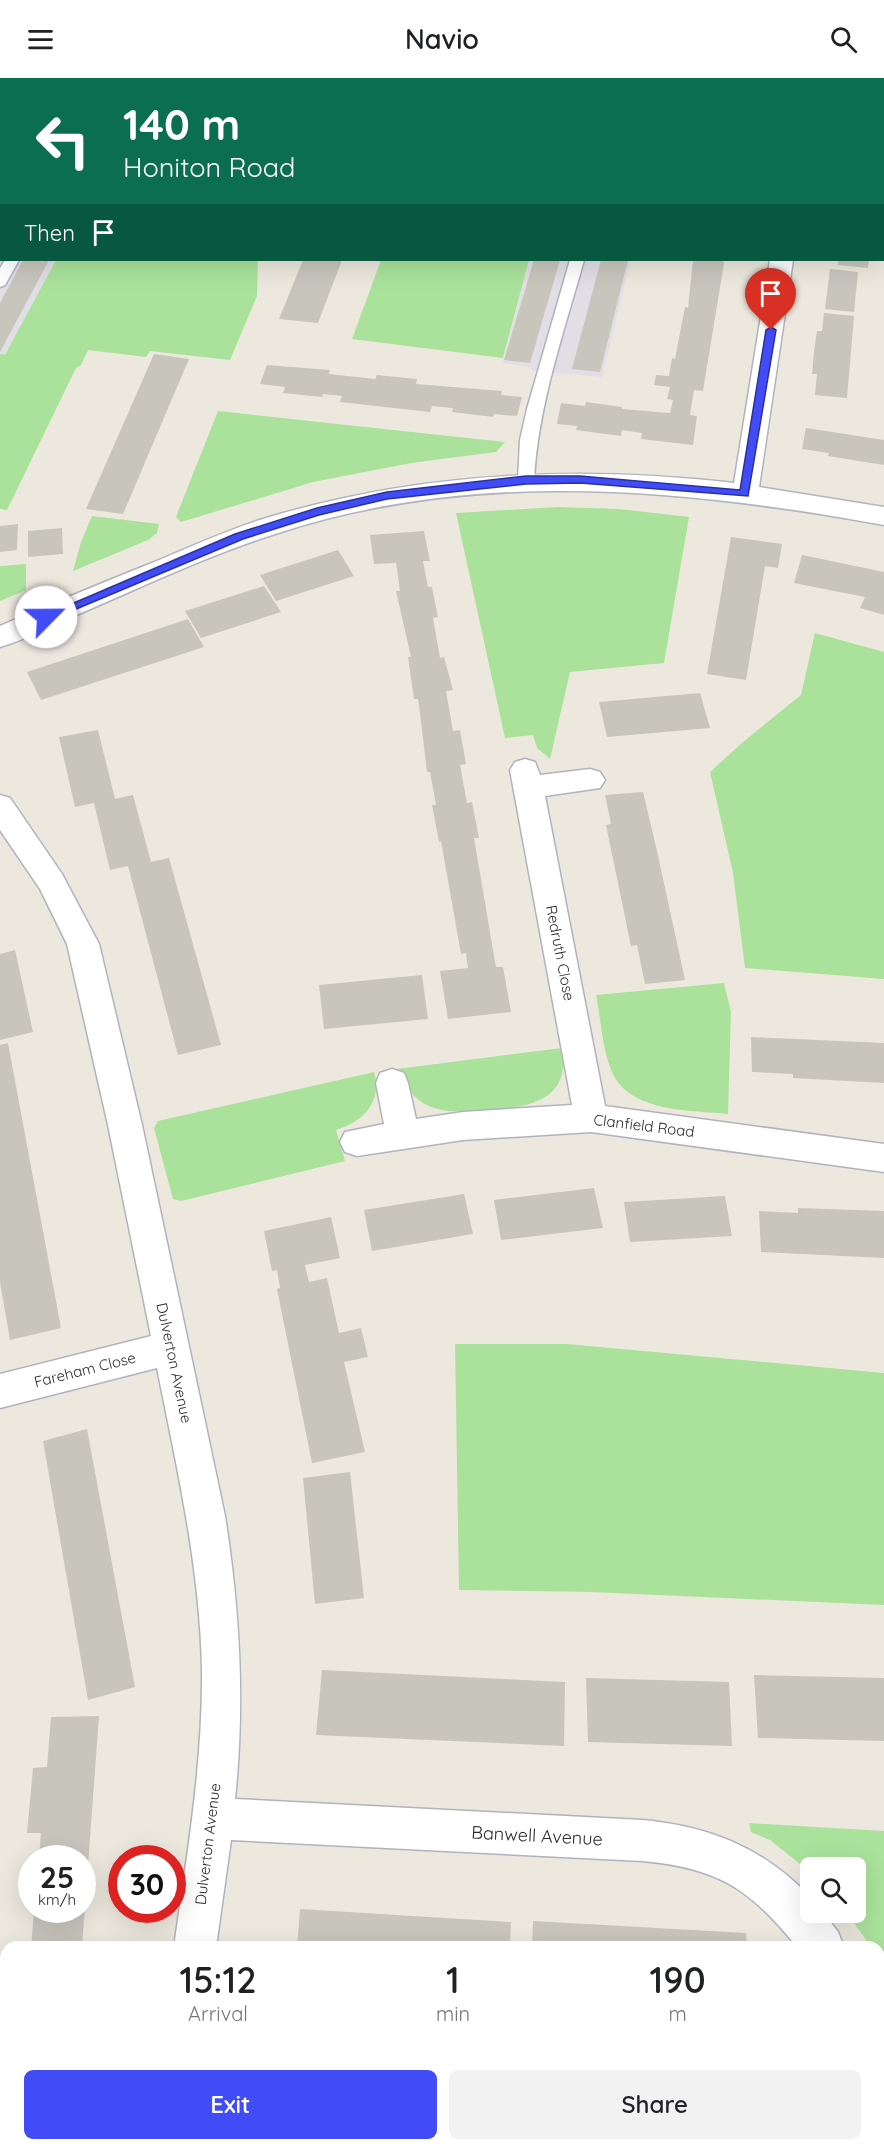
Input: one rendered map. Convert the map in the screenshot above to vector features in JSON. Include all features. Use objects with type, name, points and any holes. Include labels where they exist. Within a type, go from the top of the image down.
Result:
[{"type":"street","points":[[745,494],[782,261]]},
{"type":"street","points":[[0,637],[204,551],[278,523],[387,496],[526,480],[604,480],[745,494],[884,516]]},
{"type":"street","name":"Redruth Close","points":[[590,780],[526,778],[591,1118]]},
{"type":"street","name":"Dulverton Avenue","points":[[0,806],[51,882],[84,944],[126,1125],[213,1558],[222,1688],[213,1818],[196,1941]]},
{"type":"street","points":[[392,1083],[402,1133]]},
{"type":"street","name":"Clanfield Road","points":[[357,1142],[402,1133],[463,1126],[591,1118],[884,1158]]},
{"type":"street","name":"Fareham Close","points":[[0,1391],[170,1348]]},
{"type":"street","name":"Banwell Avenue","points":[[213,1818],[631,1841],[702,1850],[727,1859],[757,1879],[801,1919],[818,1941]]},
{"type":"lane","points":[[0,282],[11,261]]},
{"type":"lane","points":[[526,480],[528,440],[577,261]]},
{"type":"shaded area","points":[[0,261],[55,261],[5,355],[0,354]]},
{"type":"shaded area","points":[[529,261],[631,261],[602,377],[533,371],[530,367],[503,363]]},
{"type":"green space","points":[[55,261],[258,261],[257,296],[230,360],[150,351],[146,357],[88,350],[81,365],[76,368],[7,510],[0,509],[0,354],[5,355]]},
{"type":"green space","points":[[381,261],[529,261],[503,358],[352,339]]},
{"type":"green space","points":[[218,411],[505,442],[496,452],[411,463],[313,482],[181,522],[176,517]]},
{"type":"green space","points":[[558,507],[619,509],[689,517],[664,663],[570,672],[550,759],[537,748],[533,735],[505,738],[456,513]]},
{"type":"green space","points":[[92,516],[159,524],[157,533],[148,540],[73,571],[81,542]]},
{"type":"green space","points":[[26,564],[26,590],[0,601],[0,566]]},
{"type":"green space","points":[[815,633],[884,652],[884,979],[745,968],[733,873],[710,772],[801,695]]},
{"type":"green space","points":[[724,983],[731,1012],[728,1114],[663,1107],[633,1095],[621,1085],[612,1072],[606,1054],[596,995]]},
{"type":"green space","points":[[562,1048],[563,1066],[560,1081],[552,1091],[542,1099],[529,1104],[499,1109],[446,1111],[432,1107],[411,1093],[397,1069]]},
{"type":"green space","points":[[374,1072],[376,1093],[368,1109],[355,1122],[336,1130],[345,1161],[181,1201],[173,1199],[154,1128],[158,1121]]},
{"type":"green space","points":[[455,1344],[567,1344],[884,1373],[884,1605],[591,1592],[459,1590]]},
{"type":"green space","points":[[749,1823],[884,1831],[884,1941],[867,1941],[854,1923],[866,1923],[866,1857],[800,1857],[800,1864],[770,1840],[751,1832]]},
{"type":"building","points":[[22,261],[48,261],[0,352],[0,303]]},
{"type":"building","points":[[303,261],[342,261],[318,323],[279,319]]},
{"type":"building","points":[[534,261],[560,261],[530,363],[504,360]]},
{"type":"building","points":[[601,261],[628,261],[600,372],[572,369]]},
{"type":"building","points":[[693,261],[723,261],[703,391],[694,390],[690,415],[697,416],[693,445],[641,439],[642,433],[622,430],[621,436],[576,430],[577,426],[557,424],[561,403],[585,406],[586,402],[622,407],[622,409],[670,413],[673,400],[667,399],[670,387],[654,385],[656,375],[669,376],[672,358],[675,359],[685,307],[688,308]]},
{"type":"building","points":[[838,261],[869,261],[868,268],[838,265]]},
{"type":"building","points":[[830,269],[858,272],[854,312],[825,309]]},
{"type":"building","points":[[824,313],[854,316],[847,398],[815,395],[817,374],[812,374],[814,351],[817,331],[822,331]]},
{"type":"building","points":[[154,354],[189,359],[123,514],[86,509]]},
{"type":"building","points":[[267,365],[330,370],[329,374],[375,379],[377,375],[417,379],[416,384],[502,391],[501,395],[522,397],[517,416],[494,414],[493,417],[452,412],[453,408],[432,406],[430,412],[340,402],[342,396],[323,394],[322,397],[283,393],[285,387],[260,384]]},
{"type":"building","points":[[806,428],[884,440],[884,465],[828,456],[829,453],[802,449]]},
{"type":"building","points":[[18,524],[17,550],[0,552],[0,526]]},
{"type":"building","points":[[62,528],[63,554],[28,557],[28,531]]},
{"type":"building","points":[[424,531],[430,561],[423,561],[428,587],[432,587],[438,617],[433,618],[440,658],[444,657],[453,690],[446,691],[453,731],[460,730],[466,764],[460,765],[467,803],[472,802],[479,838],[474,838],[496,967],[503,967],[511,1012],[448,1019],[440,971],[468,968],[466,953],[461,954],[441,841],[439,842],[432,805],[436,805],[430,772],[427,772],[418,699],[414,699],[408,657],[411,657],[396,591],[400,591],[396,563],[374,564],[370,535]]},
{"type":"building","points":[[731,537],[782,544],[778,568],[765,566],[746,680],[707,674]]},
{"type":"building","points":[[338,550],[354,576],[276,601],[260,575]]},
{"type":"building","points":[[802,555],[884,572],[884,615],[860,608],[865,597],[794,583]]},
{"type":"building","points":[[264,586],[281,612],[201,638],[185,611]]},
{"type":"building","points":[[188,619],[204,647],[41,700],[27,672]]},
{"type":"building","points":[[700,693],[710,728],[607,737],[599,702]]},
{"type":"building","points":[[98,730],[115,799],[133,795],[151,862],[169,858],[221,1045],[178,1055],[128,866],[110,870],[94,803],[75,807],[59,737]]},
{"type":"building","points":[[643,792],[685,980],[645,984],[637,945],[631,946],[606,825],[611,824],[605,795]]},
{"type":"building","points":[[15,950],[33,1032],[0,1040],[0,954]]},
{"type":"building","points":[[422,975],[428,1019],[324,1029],[319,985]]},
{"type":"building","points":[[751,1037],[884,1043],[884,1083],[793,1078],[793,1074],[752,1072]]},
{"type":"building","points":[[8,1043],[61,1328],[10,1340],[0,1282],[0,1045]]},
{"type":"building","points":[[594,1188],[603,1228],[501,1240],[494,1200]]},
{"type":"building","points":[[464,1194],[473,1234],[372,1251],[364,1210]]},
{"type":"building","points":[[725,1196],[732,1236],[630,1242],[624,1202]]},
{"type":"building","points":[[798,1208],[884,1211],[884,1258],[761,1252],[759,1211],[798,1213]]},
{"type":"building","points":[[331,1217],[340,1258],[305,1265],[309,1282],[327,1278],[339,1333],[361,1328],[368,1357],[344,1362],[365,1452],[312,1463],[277,1289],[280,1288],[277,1270],[272,1271],[264,1231]]},
{"type":"building","points":[[87,1429],[135,1687],[88,1700],[43,1441]]},
{"type":"building","points":[[350,1472],[364,1598],[315,1604],[303,1478]]},
{"type":"building","points":[[322,1670],[565,1682],[564,1746],[316,1735]]},
{"type":"building","points":[[754,1675],[884,1678],[884,1741],[758,1738]]},
{"type":"building","points":[[586,1678],[729,1682],[732,1746],[588,1742]]},
{"type":"building","points":[[99,1716],[90,1845],[40,1845],[41,1833],[27,1833],[33,1768],[47,1767],[51,1717]]},
{"type":"building","points":[[300,1909],[511,1922],[510,1941],[297,1941]]},
{"type":"building","points":[[533,1921],[746,1933],[747,1941],[532,1941]]},
{"type":"building","points":[[33,1923],[84,1923],[82,1941],[31,1941]]},
{"type":"route","points":[[46,617],[239,536],[317,512],[387,496],[526,480],[580,479],[648,483],[745,494],[771,330]]}]
